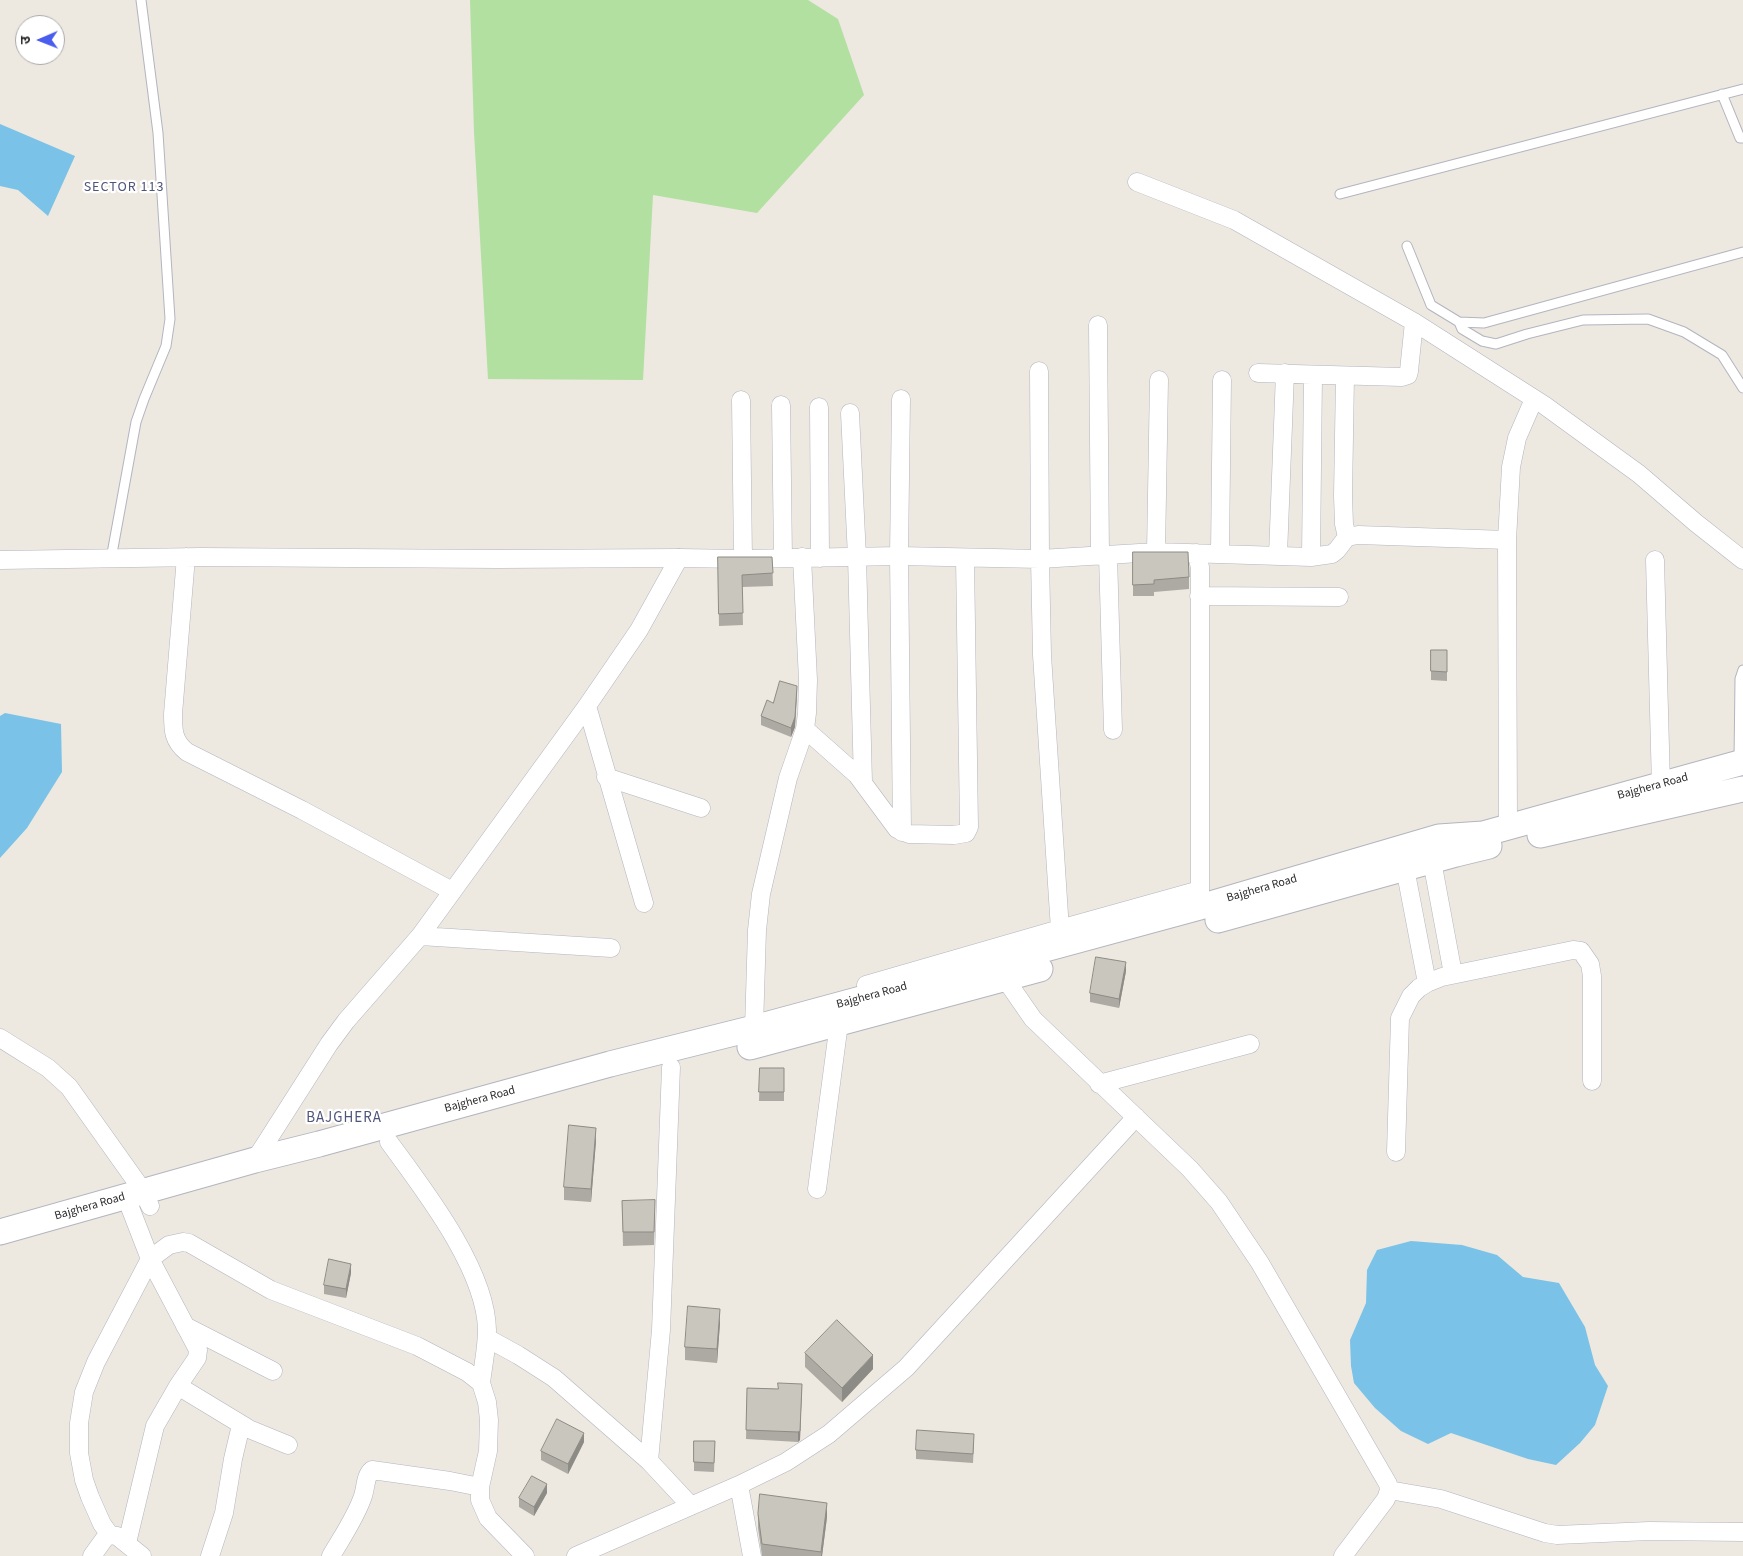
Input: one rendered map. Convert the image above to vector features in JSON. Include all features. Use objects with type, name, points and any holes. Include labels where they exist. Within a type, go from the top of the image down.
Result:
[{"type":"main road","name":"Bajghera Road","points":[[0,1232],[389,1142],[614,1081],[839,1024],[1000,971],[1060,937],[1439,837],[1483,834],[1741,763]]},
{"type":"main road","points":[[1741,763],[1742,789]]},
{"type":"main road","name":"Bajghera Road","points":[[0,1250],[255,1160],[610,1064],[755,1022],[1000,971],[1456,854],[1742,789]]},
{"type":"street","points":[[1137,182],[1234,220],[1414,322],[1534,399],[1639,474],[1743,560]]},
{"type":"street","points":[[1258,372],[1402,377],[1408,375],[1414,322]]},
{"type":"street","points":[[1098,325],[1104,555],[1113,730]]},
{"type":"street","points":[[802,558],[808,680],[805,729],[788,778],[761,894],[755,1022],[1060,937],[1042,655],[1039,371]]},
{"type":"street","points":[[1278,555],[1285,373]]},
{"type":"street","points":[[1311,557],[1313,375]]},
{"type":"street","points":[[0,560],[186,557],[498,560],[899,556],[1040,558],[1156,552],[1311,557],[1332,554],[1346,537],[1343,496],[1344,376]]},
{"type":"street","points":[[1156,552],[1159,380]]},
{"type":"street","points":[[1220,554],[1222,380]]},
{"type":"street","points":[[901,399],[899,556],[902,832]]},
{"type":"street","points":[[1508,826],[1506,540],[1513,452],[1524,418],[1534,399]]},
{"type":"street","points":[[741,400],[743,559]]},
{"type":"street","points":[[781,405],[783,558]]},
{"type":"street","points":[[819,407],[820,558]]},
{"type":"street","points":[[850,412],[857,557],[863,782]]},
{"type":"street","points":[[1346,537],[1358,535],[1506,540]]},
{"type":"street","points":[[1196,554],[1200,567],[1200,899]]},
{"type":"street","points":[[186,557],[172,714],[173,734],[180,746],[187,752],[302,810],[452,891]]},
{"type":"street","points":[[255,1160],[329,1044],[420,936],[587,706],[639,630],[679,558]]},
{"type":"street","points":[[805,729],[851,769],[863,782],[892,824],[902,832],[908,834],[961,835],[966,833],[969,827],[965,558]]},
{"type":"street","points":[[1654,560],[1661,786]]},
{"type":"street","points":[[1199,596],[1339,597]]},
{"type":"street","points":[[587,706],[644,903]]},
{"type":"street","points":[[606,777],[701,808]]},
{"type":"street","points":[[1432,861],[1453,974]]},
{"type":"street","points":[[1405,868],[1427,983]]},
{"type":"street","points":[[420,936],[611,948]]},
{"type":"street","points":[[1396,1152],[1400,1018],[1410,996],[1427,983],[1453,974],[1573,950],[1581,951],[1590,964],[1592,976],[1592,1081]]},
{"type":"street","points":[[1000,971],[1033,1019],[1205,1185],[1219,1202],[1260,1263],[1385,1478],[1389,1490],[1386,1499],[1343,1556]]},
{"type":"street","points":[[817,1189],[839,1024]]},
{"type":"street","points":[[0,1038],[48,1068],[69,1087],[138,1201],[150,1259],[196,1346],[198,1356],[159,1417],[153,1432],[127,1543]]},
{"type":"street","points":[[1099,1084],[1250,1044]]},
{"type":"street","points":[[649,1461],[661,1330],[671,1067]]},
{"type":"street","points":[[576,1556],[739,1485],[786,1462],[829,1434],[906,1368],[1136,1117]]},
{"type":"street","points":[[389,1142],[424,1190],[457,1242],[478,1288],[486,1319],[487,1338],[481,1383],[487,1402],[489,1420],[488,1451],[480,1487],[480,1500],[488,1518],[525,1556]]},
{"type":"street","points":[[110,1535],[102,1524],[84,1480],[79,1453],[78,1423],[87,1380],[150,1259],[169,1245],[183,1242],[189,1243],[271,1290],[417,1346],[467,1372],[481,1383]]},
{"type":"street","points":[[185,1326],[273,1371]]},
{"type":"street","points":[[487,1338],[554,1378],[649,1461],[691,1506]]},
{"type":"street","points":[[178,1386],[254,1432],[288,1445]]},
{"type":"street","points":[[210,1556],[224,1513],[241,1425]]},
{"type":"street","points":[[331,1556],[357,1510],[364,1494],[368,1474],[372,1470],[480,1487]]},
{"type":"street","points":[[739,1485],[752,1556]]},
{"type":"street","points":[[1389,1490],[1441,1499],[1545,1533],[1557,1535],[1649,1531],[1743,1532]]},
{"type":"street","points":[[92,1556],[105,1538],[110,1535],[117,1536],[142,1556]]},
{"type":"lane","points":[[111,559],[136,422],[163,353],[170,319],[158,133],[141,0]]},
{"type":"lane","points":[[1340,194],[1743,89]]},
{"type":"lane","points":[[1722,94],[1740,138],[1743,138]]},
{"type":"lane","points":[[1407,246],[1431,305],[1459,322],[1484,323],[1743,252]]},
{"type":"lane","points":[[1459,322],[1462,329],[1482,341],[1496,344],[1583,320],[1648,319],[1684,332],[1722,355],[1743,388]]},
{"type":"lane","points":[[1741,763],[1740,679],[1743,670]]},
{"type":"green space","points":[[470,0],[808,0],[838,19],[864,95],[757,213],[653,195],[643,380],[488,379],[474,132]]},
{"type":"water","points":[[0,124],[75,156],[48,216],[18,190],[0,186]]},
{"type":"water","points":[[5,713],[61,724],[62,772],[27,828],[0,858],[0,716]]},
{"type":"water","points":[[1411,1241],[1462,1245],[1497,1255],[1523,1277],[1559,1283],[1585,1327],[1595,1365],[1608,1386],[1595,1425],[1580,1443],[1556,1465],[1528,1459],[1451,1433],[1428,1444],[1401,1431],[1375,1408],[1354,1383],[1350,1340],[1366,1303],[1367,1270],[1377,1250]]},
{"type":"building","points":[[1133,552],[1188,552],[1189,577],[1154,580],[1154,584],[1133,585]]},
{"type":"building","points":[[718,557],[772,557],[773,573],[742,575],[743,613],[719,614]]},
{"type":"building","points":[[1431,650],[1447,650],[1447,672],[1431,671]]},
{"type":"building","points":[[780,681],[797,686],[795,717],[791,728],[761,716],[767,700],[773,703]]},
{"type":"building","points":[[1096,957],[1126,962],[1119,999],[1090,993]]},
{"type":"building","points":[[760,1068],[784,1068],[784,1092],[759,1092]]},
{"type":"building","points":[[569,1125],[596,1128],[591,1189],[564,1187]]},
{"type":"building","points":[[655,1200],[654,1232],[623,1232],[622,1201]]},
{"type":"building","points":[[329,1259],[351,1264],[346,1289],[324,1285]]},
{"type":"building","points":[[688,1306],[720,1309],[717,1349],[685,1347]]},
{"type":"building","points":[[837,1320],[873,1355],[842,1388],[805,1353]]},
{"type":"building","points":[[778,1383],[802,1384],[800,1431],[746,1430],[747,1388],[778,1389]]},
{"type":"building","points":[[557,1419],[584,1433],[568,1464],[541,1451]]},
{"type":"building","points":[[917,1430],[974,1434],[973,1454],[916,1450]]},
{"type":"building","points":[[694,1441],[715,1441],[714,1463],[694,1462]]},
{"type":"building","points":[[532,1476],[547,1484],[534,1507],[519,1498]]},
{"type":"building","points":[[760,1494],[827,1503],[821,1552],[762,1544],[758,1514]]},
{"type":"district","name":"SECTOR 113","points":[[124,188]]},
{"type":"district","name":"BAJGHERA","points":[[344,1119]]}]
